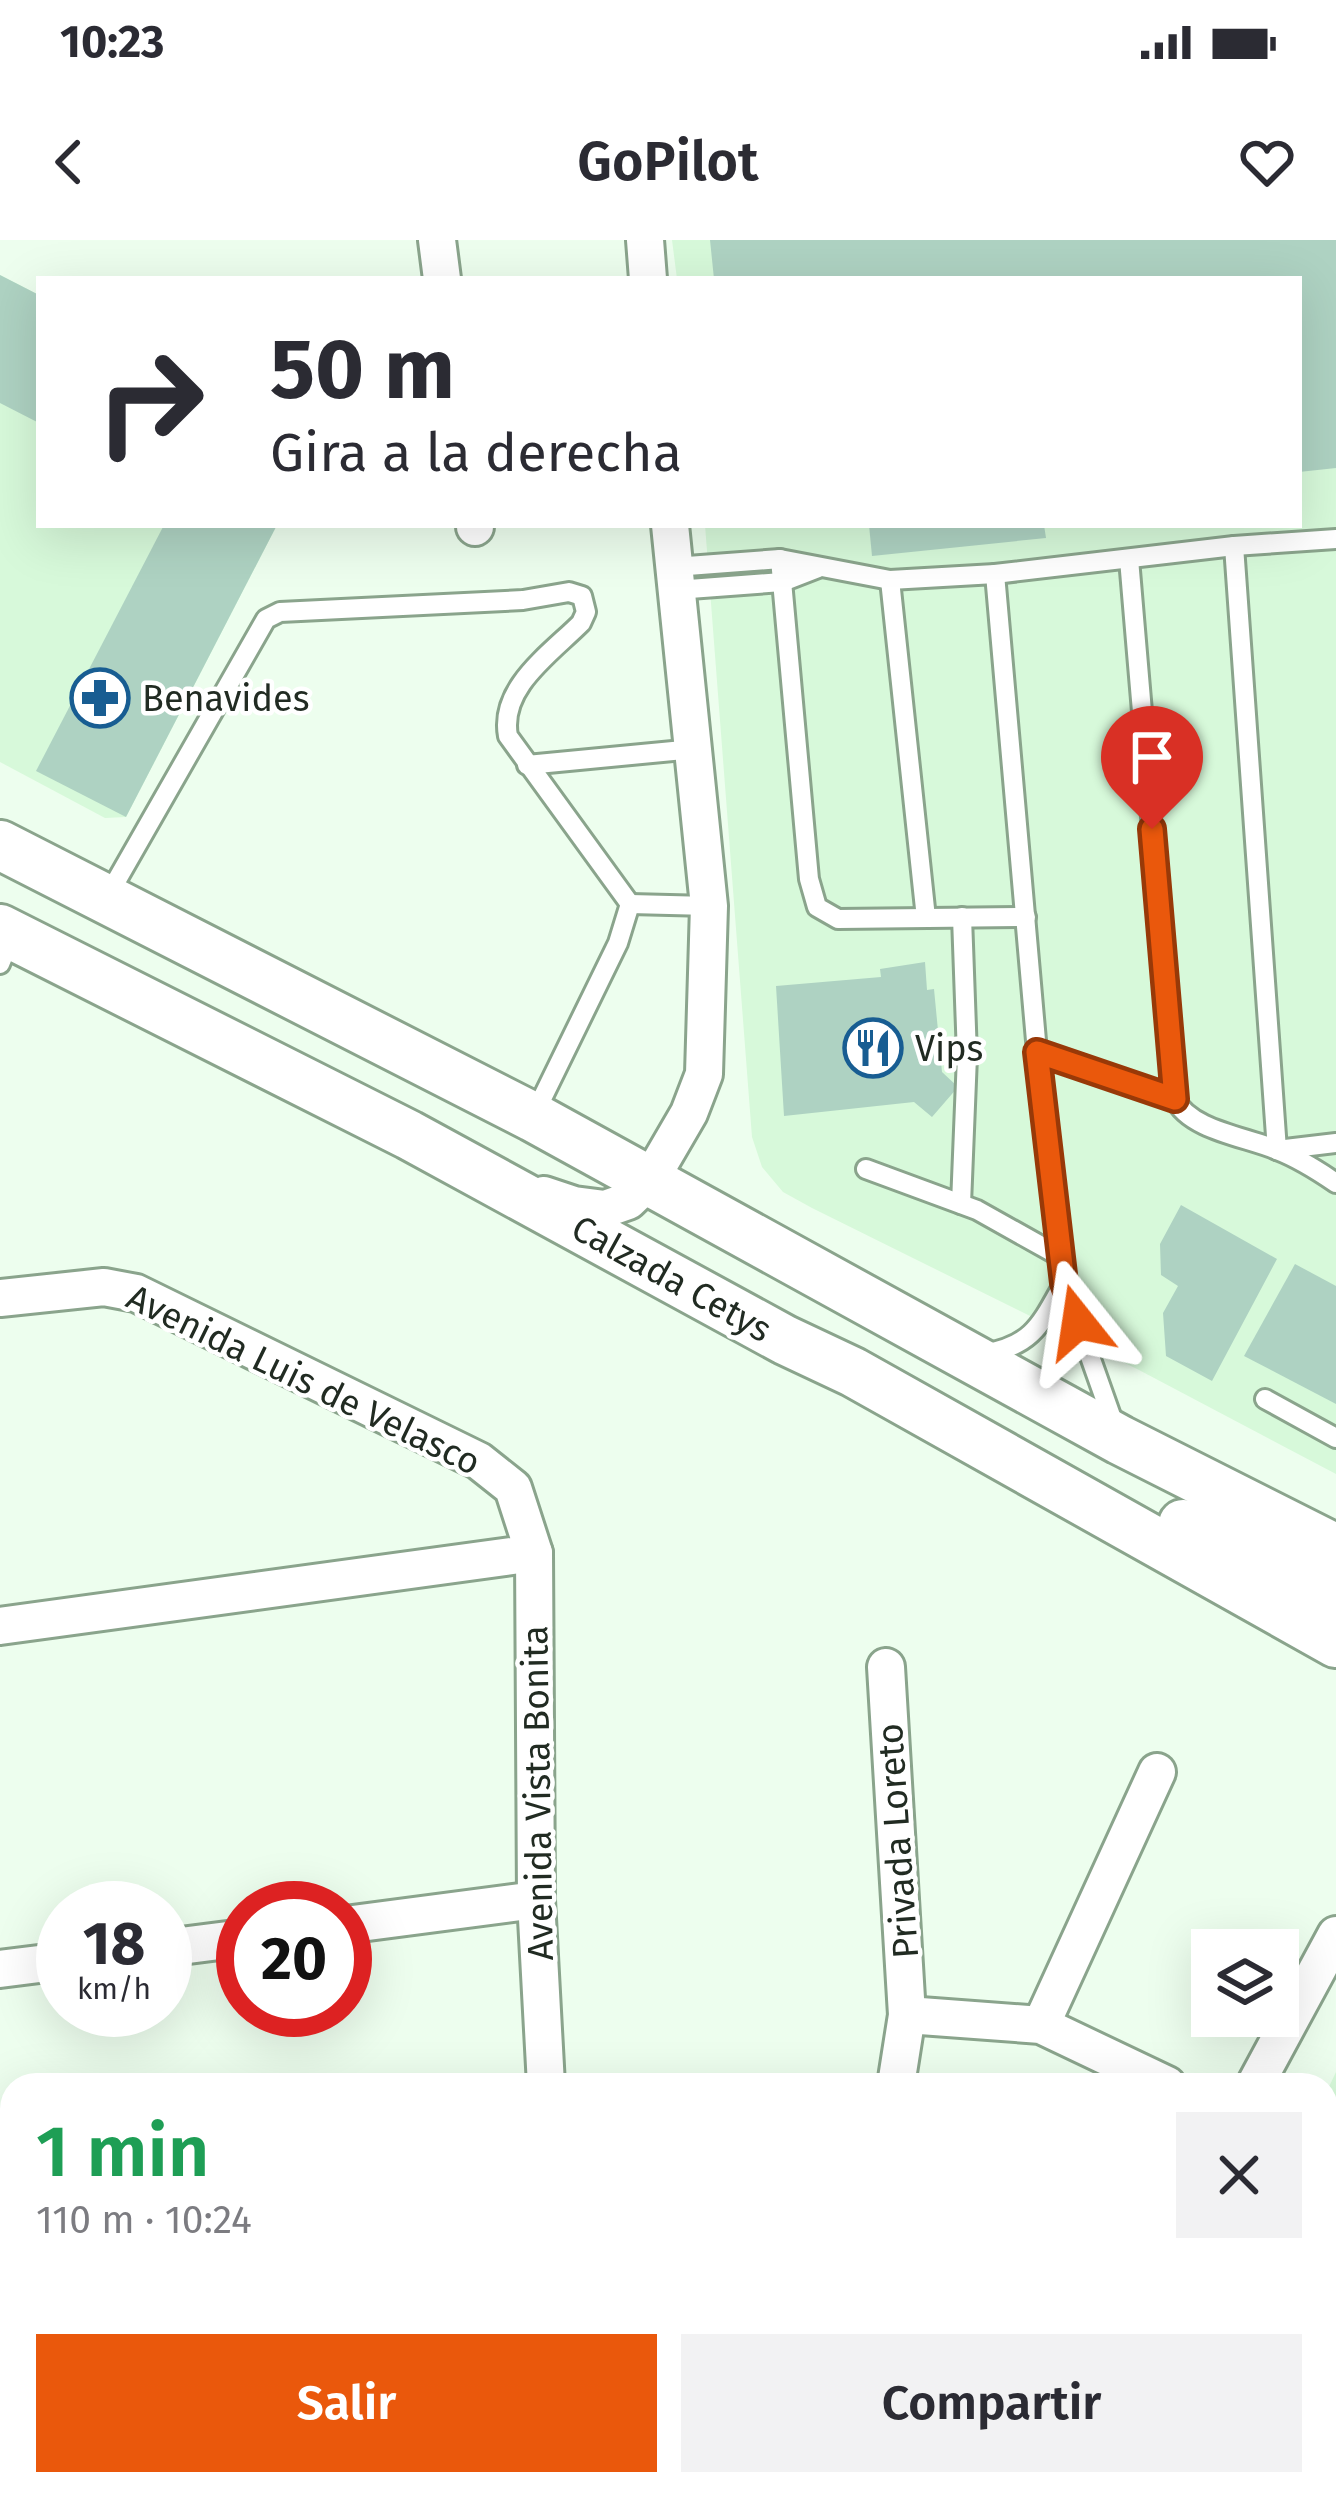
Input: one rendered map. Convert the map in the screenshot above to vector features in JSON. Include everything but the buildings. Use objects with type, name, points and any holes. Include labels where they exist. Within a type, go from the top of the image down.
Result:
[{"type":"main road","name":"Calzada Cetys","points":[[0,845],[533,1117],[1120,1440],[1336,1550]]},
{"type":"main road","name":"Calzada Cetys","points":[[4,943],[409,1135],[785,1340],[853,1372],[1336,1643]]},
{"type":"main road","points":[[853,1372],[915,1387],[1194,1530],[1336,1592]]},
{"type":"street","points":[[436,240],[442,276]]},
{"type":"street","points":[[644,240],[648,276]]},
{"type":"street","points":[[409,1135],[478,1162],[525,1189],[574,1205],[605,1209],[628,1201],[650,1180],[689,1113],[704,1074],[709,906],[670,528]]},
{"type":"street","name":"Avenida Luis de Velasco","points":[[0,1298],[104,1287],[136,1292],[479,1461],[505,1478],[519,1502]]},
{"type":"street","name":"Avenida Vista Bonita","points":[[519,1502],[535,1553],[536,1900],[545,2073]]},
{"type":"street","points":[[0,1626],[535,1553]]},
{"type":"street","name":"Privada Loreto","points":[[886,1667],[907,2015],[898,2073]]},
{"type":"street","points":[[1041,2024],[1157,1772]]},
{"type":"street","points":[[372,1921],[536,1900]]},
{"type":"street","points":[[1262,2073],[1336,1935]]},
{"type":"street","points":[[0,1970],[36,1965]]},
{"type":"street","points":[[907,2015],[1041,2024],[1142,2073]]},
{"type":"lane","points":[[675,579],[780,559],[890,580],[995,574],[1336,539]]},
{"type":"lane","points":[[1234,546],[1277,1150]]},
{"type":"lane","points":[[780,559],[813,899],[824,914],[838,919],[1026,917]]},
{"type":"lane","points":[[1129,559],[1175,1099],[1180,1110],[1195,1119],[1277,1150],[1336,1183]]},
{"type":"lane","points":[[675,579],[782,582],[818,568]]},
{"type":"lane","points":[[995,574],[1037,1052],[1064,1283],[1120,1440]]},
{"type":"lane","points":[[890,580],[926,918]]},
{"type":"lane","points":[[106,899],[266,619],[280,612],[523,600],[569,592],[582,596],[586,612],[581,623],[520,684],[508,706],[508,736],[630,904]]},
{"type":"lane","points":[[527,765],[694,749]]},
{"type":"lane","points":[[630,904],[709,906]]},
{"type":"lane","points":[[533,1117],[618,943],[630,904]]},
{"type":"lane","points":[[961,1204],[967,1055],[962,917]]},
{"type":"lane","points":[[1037,1052],[1175,1099]]},
{"type":"lane","points":[[1277,1150],[1336,1143]]},
{"type":"lane","points":[[866,1169],[961,1204],[1061,1257]]},
{"type":"lane","points":[[972,1356],[1009,1350],[1024,1342],[1045,1318],[1064,1283]]},
{"type":"lane","points":[[1265,1399],[1336,1438]]},
{"type":"shaded area","points":[[672,240],[1336,240],[1336,1474],[812,1208],[783,1192],[762,1167],[752,1137],[705,528],[1302,528],[1302,276],[677,276]]},
{"type":"shaded area","points":[[0,275],[36,293],[36,528],[275,528],[126,817],[105,818],[0,762]]},
{"type":"place","name":"Benavides","points":[[100,698]]},
{"type":"place","name":"Vips","points":[[873,1048]]},
{"type":"route","points":[[1078,1322],[1064,1283],[1037,1052],[1175,1099],[1152,829]]}]
